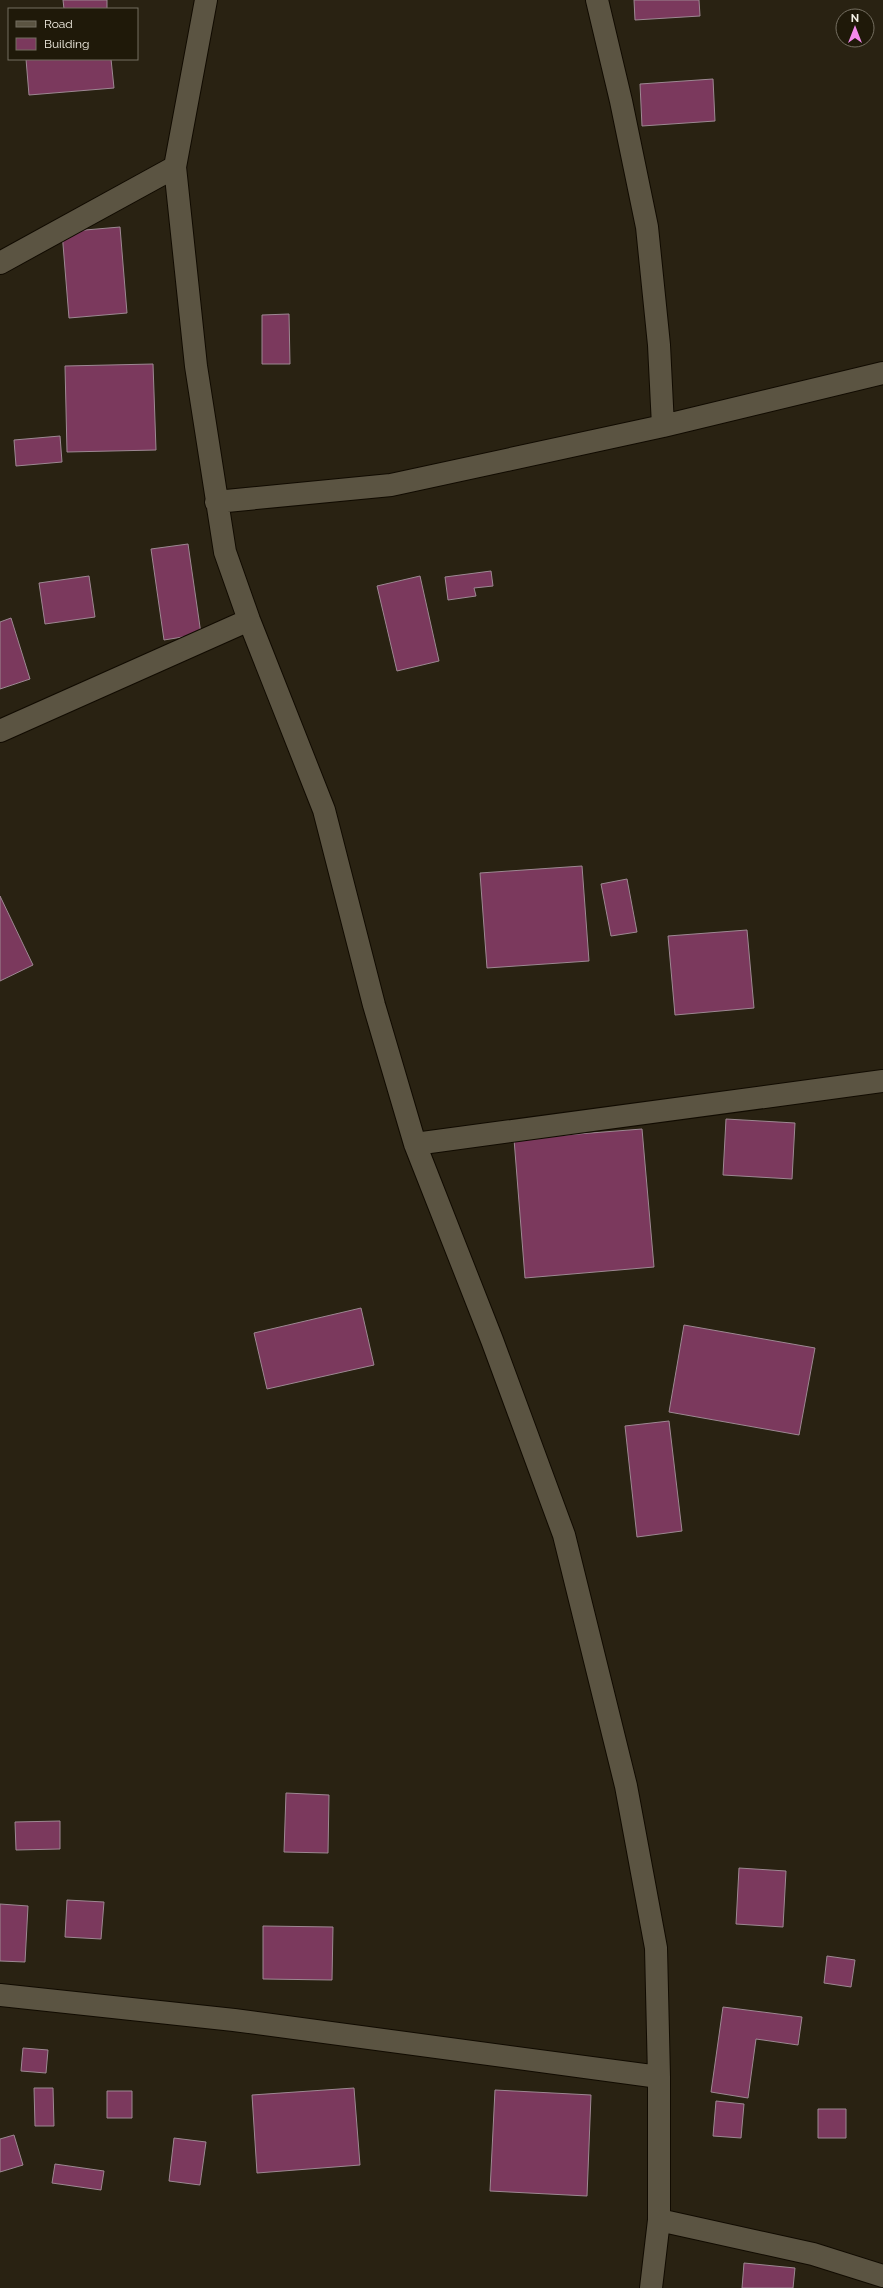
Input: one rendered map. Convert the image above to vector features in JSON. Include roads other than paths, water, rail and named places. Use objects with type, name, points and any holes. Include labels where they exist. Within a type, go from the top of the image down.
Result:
[{"type":"street","points":[[206,0],[175,167],[196,366],[225,552],[249,620],[324,810],[374,1005],[416,1144],[492,1340],[564,1535],[626,1786],[656,1948],[659,2077],[658,2220],[651,2288]]},
{"type":"street","points":[[597,0],[621,101],[647,227],[659,346],[663,426]]},
{"type":"street","points":[[0,263],[175,167]]},
{"type":"street","points":[[216,502],[391,485],[663,426],[883,373]]},
{"type":"street","points":[[0,731],[249,620]]},
{"type":"street","points":[[416,1144],[883,1081]]},
{"type":"street","points":[[0,1995],[234,2020],[659,2077]]},
{"type":"street","points":[[658,2220],[813,2254],[883,2276]]}]
